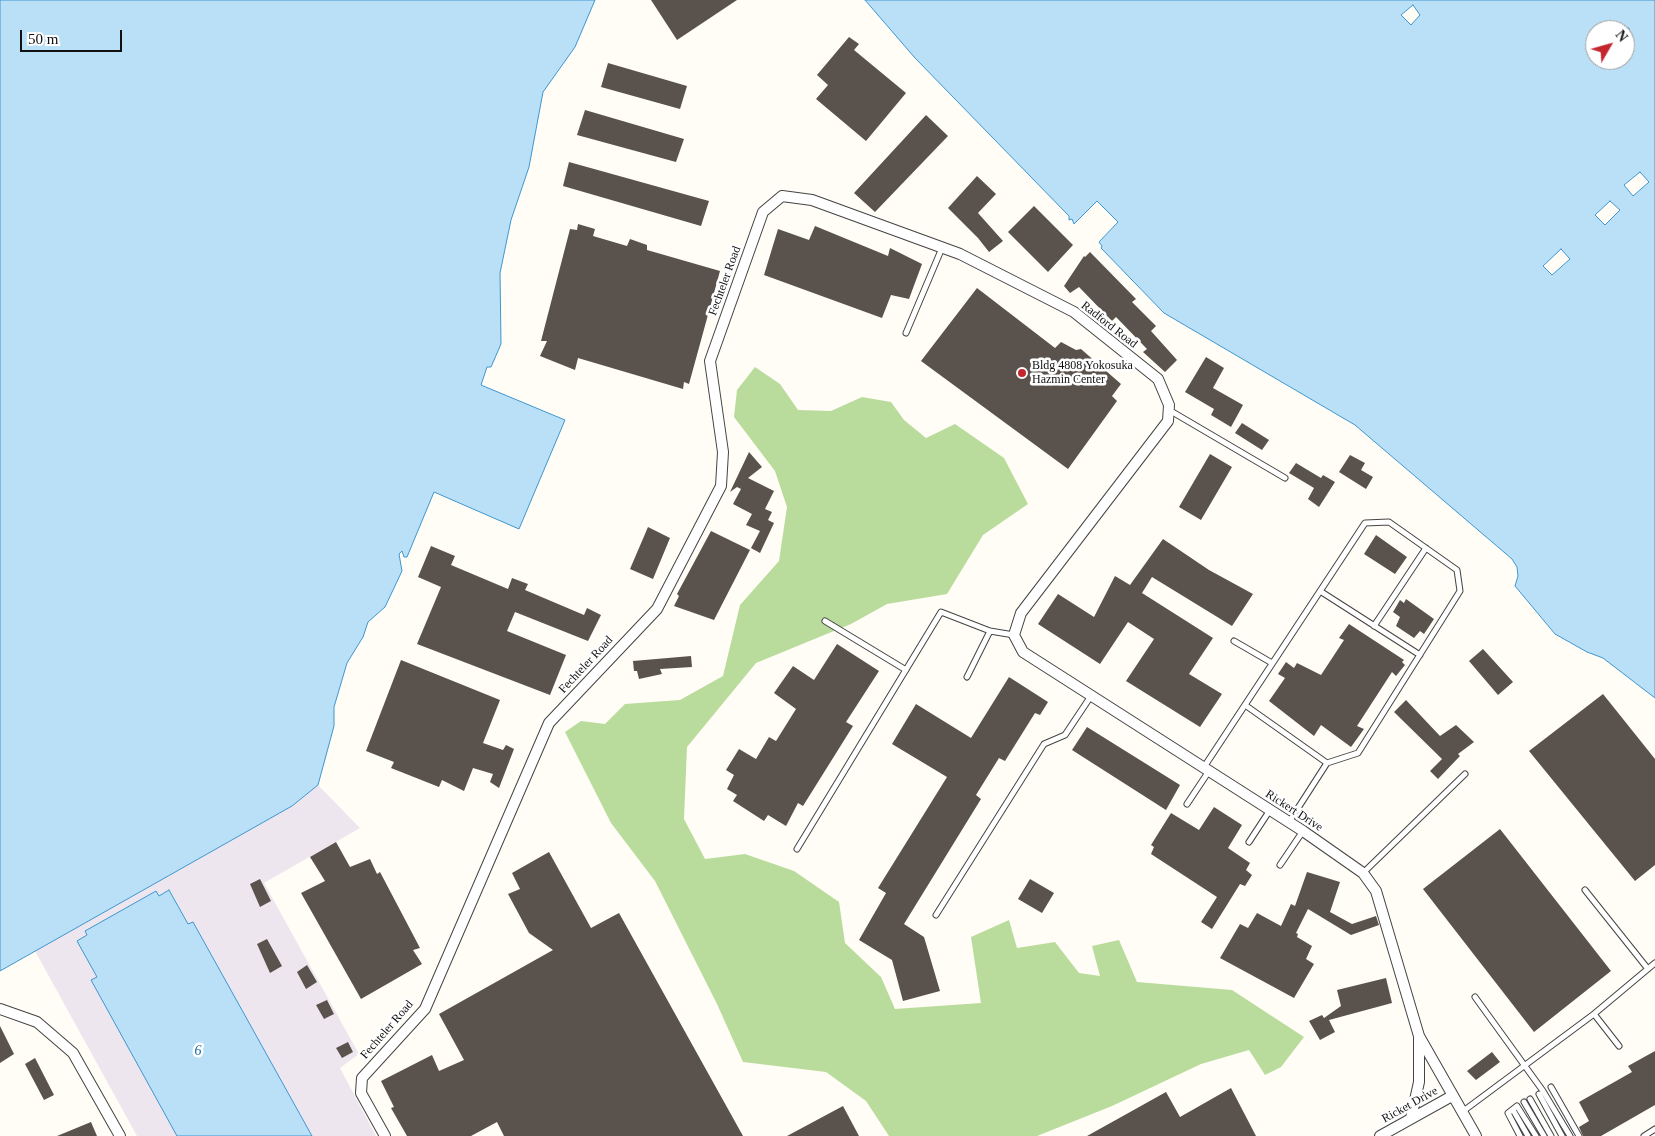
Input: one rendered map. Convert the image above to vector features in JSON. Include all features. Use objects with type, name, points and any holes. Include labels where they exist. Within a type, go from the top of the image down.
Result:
[{"type":"street","name":"Radford Road","points":[[782,196],[812,200],[960,254],[1074,312],[1158,380],[1169,404],[1169,410]]},
{"type":"street","name":"Fechteler Road","points":[[385,1136],[361,1093],[362,1078],[425,1009],[549,723],[657,608],[721,486],[723,452],[710,361],[763,212],[782,196]]},
{"type":"street","points":[[1014,635],[1022,613],[1168,421],[1169,410]]},
{"type":"street","name":"Rickert Drive","points":[[1014,635],[1023,652],[1303,831],[1363,873],[1376,891],[1419,1036],[1476,1136]]},
{"type":"street","points":[[0,1009],[36,1022],[73,1053],[120,1136]]},
{"type":"street","points":[[1411,1118],[1419,1082],[1419,1036]]},
{"type":"street","name":"Ricket Drive","points":[[1380,1136],[1452,1096]]},
{"type":"lane","points":[[906,333],[942,248]]},
{"type":"lane","points":[[1169,410],[1285,478]]},
{"type":"lane","points":[[1186,804],[1245,705],[1365,523],[1389,522],[1457,570],[1460,591],[1358,753],[1327,763],[1289,822]]},
{"type":"lane","points":[[1374,626],[1426,548]]},
{"type":"lane","points":[[1320,591],[1420,655]]},
{"type":"lane","points":[[797,849],[941,612],[990,632],[1014,635]]},
{"type":"lane","points":[[825,621],[906,670]]},
{"type":"lane","points":[[967,677],[990,632]]},
{"type":"lane","points":[[1234,641],[1272,664]]},
{"type":"lane","points":[[936,915],[1044,744],[1065,735],[1092,696]]},
{"type":"lane","points":[[1245,705],[1327,763]]},
{"type":"lane","points":[[1363,873],[1465,774]]},
{"type":"lane","points":[[1249,842],[1270,810]]},
{"type":"lane","points":[[1280,865],[1303,831]]},
{"type":"lane","points":[[1584,890],[1648,969]]},
{"type":"lane","points":[[1462,1112],[1594,1014],[1655,963]]},
{"type":"lane","points":[[1475,996],[1543,1091],[1570,1136]]},
{"type":"lane","points":[[1594,1014],[1619,1046]]},
{"type":"lane","points":[[1551,1087],[1579,1136]]},
{"type":"lane","points":[[1538,1094],[1562,1136]]},
{"type":"lane","points":[[1544,1136],[1527,1101],[1551,1136]]},
{"type":"lane","points":[[1520,1136],[1508,1113],[1517,1106],[1536,1136]]},
{"type":"lane","points":[[1513,1110],[1528,1136]]},
{"type":"lane","points":[[1644,1136],[1655,1130]]},
{"type":"shaded area","points":[[318,785],[360,828],[264,883],[359,1054],[340,1068],[376,1136],[137,1136],[35,951],[292,806]]},
{"type":"green space","points":[[755,367],[780,384],[798,410],[831,411],[862,397],[891,402],[904,420],[926,438],[955,424],[1004,458],[1028,504],[983,535],[947,594],[887,604],[851,624],[756,663],[687,747],[684,819],[705,859],[745,854],[794,871],[839,902],[845,943],[881,977],[895,1009],[981,1003],[971,937],[1009,920],[1017,948],[1055,942],[1079,973],[1100,976],[1092,946],[1119,940],[1137,982],[1232,990],[1304,1037],[1281,1067],[1265,1075],[1249,1050],[1201,1064],[1112,1106],[1037,1136],[889,1136],[866,1101],[826,1072],[743,1062],[717,1004],[655,881],[611,823],[565,732],[581,721],[605,724],[625,704],[680,700],[723,676],[740,605],[779,561],[787,507],[775,471],[734,417],[737,390]]},
{"type":"water","points":[[0,0],[595,0],[575,47],[543,92],[529,167],[511,220],[500,273],[501,344],[491,367],[487,367],[481,385],[565,420],[519,529],[434,492],[407,557],[404,557],[402,551],[399,554],[402,571],[385,607],[368,622],[363,637],[347,663],[334,707],[334,726],[318,785],[292,806],[0,971]]},
{"type":"water","points":[[865,0],[1655,0],[1655,698],[1603,658],[1587,652],[1555,634],[1515,586],[1518,576],[1517,567],[1512,559],[1355,425],[1164,313],[1101,248],[1102,246],[1099,242],[1118,222],[1097,201],[1074,224],[1072,219],[1069,220],[1069,216],[915,58]],"holes":[[[1413,5],[1420,15],[1411,25],[1401,15]],[[1640,172],[1649,182],[1633,196],[1624,185]],[[1610,201],[1620,210],[1605,225],[1595,215]],[[1561,249],[1570,259],[1552,275],[1543,266]]]},
{"type":"water","name":"6","points":[[169,890],[188,924],[193,922],[312,1136],[177,1136],[91,980],[97,977],[77,941],[87,935],[85,931],[156,891],[159,896]]},
{"type":"building","points":[[651,0],[737,0],[677,40]]},
{"type":"building","points":[[849,37],[859,44],[854,50],[906,93],[866,141],[816,99],[828,85],[817,75]]},
{"type":"building","points":[[608,63],[687,86],[680,109],[601,87]]},
{"type":"building","points":[[585,110],[684,139],[676,162],[577,135]]},
{"type":"building","points":[[926,115],[948,136],[875,212],[854,193]]},
{"type":"building","points":[[569,162],[709,201],[701,226],[563,186]]},
{"type":"building","points":[[977,176],[996,194],[978,213],[1003,241],[989,252],[948,208]]},
{"type":"building","points":[[1034,206],[1073,245],[1048,272],[1008,232]]},
{"type":"building","points":[[578,224],[595,229],[593,236],[627,246],[630,239],[647,245],[647,250],[720,271],[689,384],[684,382],[683,389],[578,358],[575,370],[540,356],[547,341],[541,341],[570,229],[577,230]]},
{"type":"building","points":[[815,226],[888,256],[890,248],[922,264],[909,299],[891,295],[882,318],[764,275],[778,229],[809,240]]},
{"type":"building","points":[[1090,252],[1136,299],[1132,302],[1156,326],[1151,331],[1177,360],[1165,372],[1143,352],[1147,349],[1116,317],[1112,321],[1079,287],[1070,293],[1064,286],[1084,256]]},
{"type":"building","name":"Bldg 4808 Yokosuka Hazmin Center","points":[[977,288],[1055,348],[1061,342],[1076,350],[1081,349],[1121,384],[1112,396],[1117,401],[1068,469],[921,361]]},
{"type":"building","points":[[1206,357],[1224,368],[1213,388],[1243,405],[1231,427],[1211,415],[1214,409],[1185,392]]},
{"type":"building","points":[[1242,423],[1269,440],[1262,450],[1235,433]]},
{"type":"building","points":[[749,452],[762,467],[748,478],[774,491],[765,509],[772,512],[768,520],[774,523],[760,553],[751,548],[760,531],[746,525],[752,514],[733,504],[741,489],[737,487],[730,492]]},
{"type":"building","points":[[1210,454],[1232,467],[1201,520],[1179,507]]},
{"type":"building","points":[[1350,455],[1365,463],[1361,470],[1373,477],[1366,489],[1339,472]]},
{"type":"building","points":[[1296,463],[1321,478],[1323,475],[1335,482],[1319,507],[1308,499],[1314,488],[1289,473]]},
{"type":"building","points":[[648,527],[670,538],[653,579],[630,569]]},
{"type":"building","points":[[711,531],[750,550],[714,620],[674,606],[679,596],[677,594]]},
{"type":"building","points":[[1376,535],[1407,557],[1395,574],[1364,554]]},
{"type":"building","points":[[1163,539],[1209,570],[1253,594],[1232,626],[1152,577],[1142,593],[1213,638],[1189,674],[1222,694],[1200,727],[1126,681],[1154,639],[1128,622],[1100,664],[1038,624],[1058,594],[1094,617],[1115,576],[1130,585]]},
{"type":"building","points":[[431,546],[455,556],[451,565],[508,589],[512,578],[528,584],[525,590],[584,615],[587,608],[601,615],[588,641],[515,612],[507,631],[566,655],[550,695],[417,644],[441,587],[418,577]]},
{"type":"building","points":[[1406,599],[1434,619],[1424,634],[1420,631],[1414,638],[1396,626],[1400,617],[1393,612],[1400,600],[1404,603]]},
{"type":"building","points":[[1349,624],[1404,660],[1402,662],[1405,665],[1396,676],[1392,672],[1357,726],[1364,729],[1351,747],[1321,725],[1314,736],[1269,701],[1285,678],[1278,674],[1286,662],[1294,668],[1297,663],[1321,675],[1344,640],[1339,638]]},
{"type":"building","points":[[837,644],[879,671],[846,722],[853,726],[803,806],[798,803],[786,826],[768,815],[764,821],[733,801],[737,795],[727,789],[734,775],[726,770],[739,749],[756,759],[769,737],[776,741],[796,709],[774,693],[793,666],[814,680]]},
{"type":"building","points":[[1483,649],[1513,682],[1498,695],[1469,661]]},
{"type":"building","points":[[691,656],[692,667],[660,669],[662,674],[639,679],[637,671],[634,671],[633,661]]},
{"type":"building","points":[[401,660],[500,700],[483,743],[503,750],[506,745],[514,749],[499,788],[490,782],[493,774],[473,768],[464,791],[442,780],[439,787],[391,768],[394,762],[366,751]]},
{"type":"building","points":[[1009,677],[1048,702],[1040,715],[1035,713],[1005,761],[999,758],[976,795],[981,799],[904,924],[924,937],[940,991],[903,1001],[892,960],[859,940],[886,893],[878,888],[947,777],[892,744],[916,704],[971,738]]},
{"type":"building","points":[[1603,694],[1655,759],[1655,865],[1635,881],[1529,751]]},
{"type":"building","points":[[1406,700],[1440,736],[1456,725],[1474,742],[1458,754],[1460,756],[1438,779],[1430,771],[1442,759],[1394,712]]},
{"type":"building","points":[[1087,727],[1180,785],[1166,810],[1072,750]]},
{"type":"building","points":[[1214,807],[1242,825],[1228,848],[1250,863],[1246,870],[1252,875],[1245,886],[1240,884],[1212,929],[1201,922],[1217,897],[1151,854],[1154,847],[1151,845],[1171,813],[1199,830]]},
{"type":"building","points":[[1500,829],[1611,971],[1534,1032],[1423,889]]},
{"type":"building","points":[[336,842],[350,867],[370,859],[377,874],[380,872],[420,948],[413,950],[422,964],[361,999],[301,893],[325,881],[310,857]]},
{"type":"building","points":[[549,852],[591,928],[619,913],[743,1136],[504,1136],[497,1122],[471,1136],[407,1136],[391,1108],[394,1107],[381,1081],[432,1055],[439,1071],[464,1060],[439,1014],[553,950],[529,933],[508,894],[520,889],[512,873]]},
{"type":"building","points":[[1307,872],[1340,882],[1330,912],[1352,924],[1376,916],[1379,925],[1351,935],[1308,909],[1296,933],[1298,934],[1297,937],[1312,946],[1306,959],[1314,964],[1294,998],[1220,958],[1240,924],[1248,928],[1257,913],[1281,926],[1291,904],[1295,906]]},
{"type":"building","points":[[260,879],[271,901],[260,907],[250,884]]},
{"type":"building","points":[[1030,879],[1054,893],[1042,913],[1018,899]]},
{"type":"building","points":[[267,939],[282,966],[270,973],[257,944]]},
{"type":"building","points":[[307,965],[317,982],[306,989],[297,972]]},
{"type":"building","points":[[1386,978],[1392,1003],[1329,1020],[1335,1032],[1320,1040],[1309,1021],[1322,1015],[1324,1018],[1341,1006],[1337,990]]},
{"type":"building","points":[[327,1000],[334,1014],[324,1019],[316,1005]]},
{"type":"building","points":[[0,1026],[14,1054],[0,1063]]},
{"type":"building","points":[[348,1042],[353,1052],[342,1058],[336,1048]]},
{"type":"building","points":[[1655,1051],[1655,1105],[1601,1136],[1583,1136],[1579,1127],[1589,1121],[1579,1102],[1632,1072],[1628,1066]]},
{"type":"building","points":[[1492,1052],[1500,1062],[1476,1080],[1467,1071]]},
{"type":"building","points":[[35,1058],[54,1095],[44,1100],[25,1064]]},
{"type":"building","points":[[1231,1088],[1256,1136],[1087,1136],[1166,1092],[1180,1117]]},
{"type":"building","points":[[843,1106],[859,1136],[787,1136]]},
{"type":"building","points":[[91,1122],[97,1136],[57,1136]]},
{"type":"place","name":"Bldg 4808 Yokosuka Hazmin Center","points":[[1022,373]]}]
